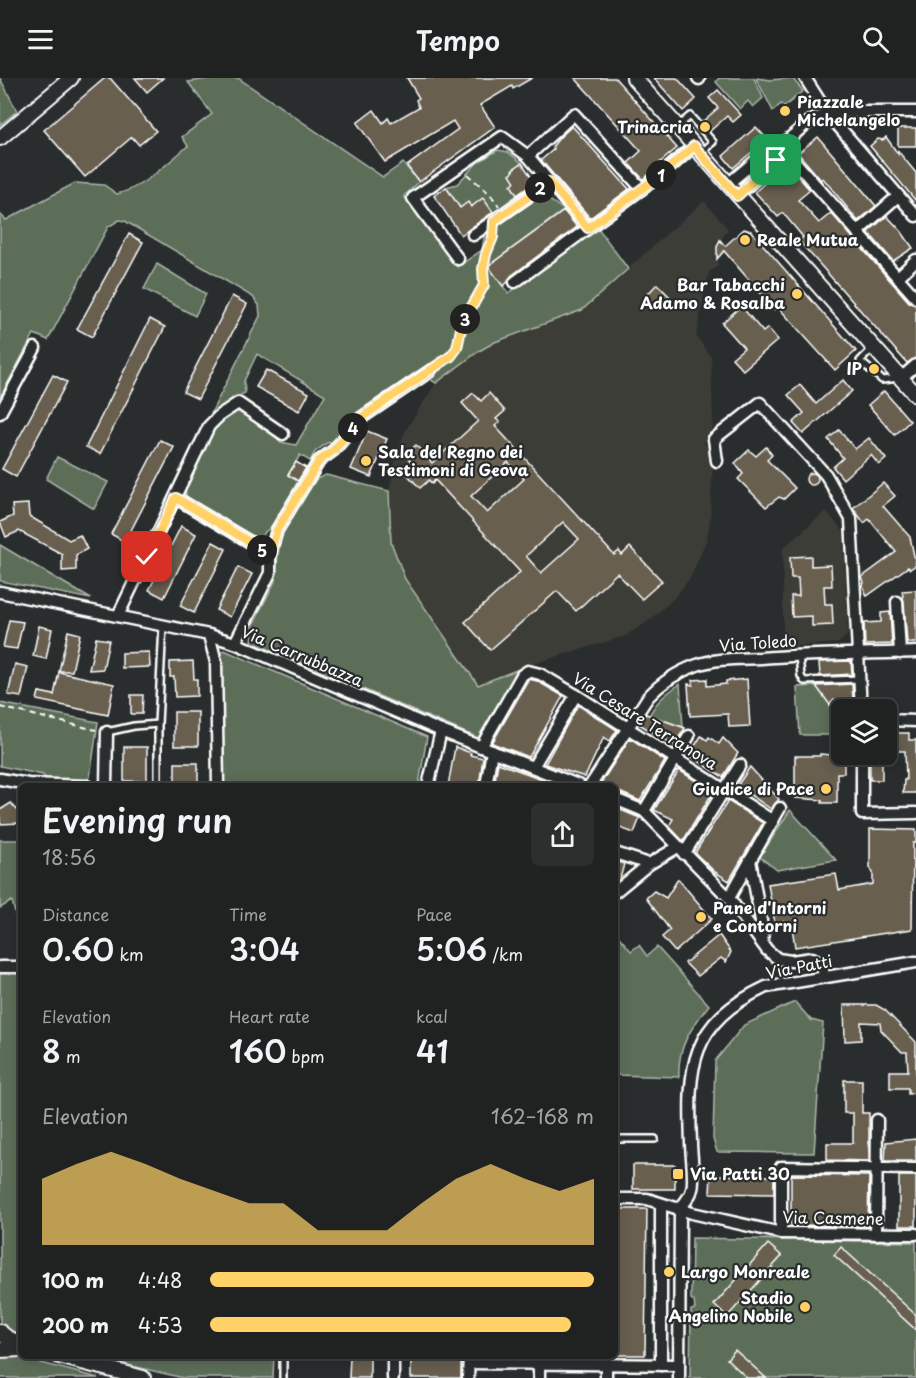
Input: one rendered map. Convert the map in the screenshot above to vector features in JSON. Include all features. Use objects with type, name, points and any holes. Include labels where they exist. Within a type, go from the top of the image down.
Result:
[{"type":"main road","points":[[0,138],[71,78]]},
{"type":"main road","points":[[634,78],[916,395]]},
{"type":"main road","points":[[0,1332],[18,1343]]},
{"type":"main road","points":[[0,1350],[18,1349]]},
{"type":"main road","points":[[70,1359],[143,1378]]},
{"type":"street","points":[[805,78],[828,114],[916,216]]},
{"type":"street","points":[[728,184],[767,151],[781,146],[816,118],[828,114],[862,111],[916,112]]},
{"type":"street","points":[[528,156],[574,114],[642,189]]},
{"type":"street","points":[[458,259],[413,198],[502,137],[528,156],[588,228]]},
{"type":"street","points":[[737,196],[776,160],[781,146]]},
{"type":"street","points":[[781,146],[916,298]]},
{"type":"street","points":[[515,282],[697,150]]},
{"type":"street","points":[[473,236],[549,182]]},
{"type":"street","points":[[857,232],[898,196]]},
{"type":"street","points":[[898,277],[916,260]]},
{"type":"street","points":[[0,413],[35,348]]},
{"type":"street","points":[[901,378],[916,364]]},
{"type":"street","points":[[235,643],[270,573],[270,554],[277,530],[319,461],[334,450],[361,418],[430,371]]},
{"type":"street","points":[[117,616],[209,426],[238,403],[284,434]]},
{"type":"street","points":[[717,461],[714,440],[760,403],[826,475],[851,519],[861,699]]},
{"type":"street","points":[[176,498],[270,554]]},
{"type":"street","name":"Via Carrubbazza","points":[[1,595],[163,625],[235,643],[441,731],[533,767],[554,781]]},
{"type":"street","points":[[897,602],[900,652]]},
{"type":"street","points":[[209,635],[216,662],[218,783]]},
{"type":"street","name":"Via Toledo","points":[[592,783],[628,727],[659,686],[685,669],[720,660],[916,652]]},
{"type":"street","name":"Via Cesare Terranova","points":[[486,749],[522,675],[528,671],[540,674],[628,727],[773,821]]},
{"type":"street","points":[[533,767],[576,695]]},
{"type":"street","points":[[897,720],[916,721]]},
{"type":"street","points":[[429,783],[441,731]]},
{"type":"street","points":[[106,783],[107,732]]},
{"type":"street","points":[[644,811],[689,736]]},
{"type":"street","points":[[486,749],[486,783]]},
{"type":"street","points":[[618,890],[649,864],[681,850],[740,765]]},
{"type":"street","points":[[861,765],[861,814],[916,813]]},
{"type":"street","points":[[0,779],[22,783]]},
{"type":"street","points":[[618,800],[644,811],[729,898],[768,950],[778,958],[791,961],[812,958],[822,963],[824,977]]},
{"type":"street","points":[[729,898],[780,808]]},
{"type":"street","points":[[618,853],[649,864]]},
{"type":"street","points":[[750,860],[763,932],[762,943]]},
{"type":"street","name":"Via Patti","points":[[680,1209],[692,1190],[691,1077],[696,1053],[706,1032],[722,1013],[743,998],[766,987],[916,962]]},
{"type":"street","points":[[0,967],[18,967]]},
{"type":"street","points":[[876,1234],[877,1120]]},
{"type":"street","points":[[780,1233],[781,1167],[916,1169]]},
{"type":"street","name":"Via Casmene","points":[[618,1199],[647,1199],[780,1233],[916,1234]]},
{"type":"street","points":[[661,1204],[661,1365]]},
{"type":"street","points":[[679,1378],[680,1209]]},
{"type":"street","points":[[393,1359],[393,1378]]},
{"type":"street","points":[[468,1378],[469,1359],[606,1360],[679,1365]]},
{"type":"street","points":[[539,1360],[539,1378]]},
{"type":"street","points":[[606,1360],[606,1378]]},
{"type":"lane","points":[[677,127],[690,116],[713,142],[697,150]]},
{"type":"lane","points":[[158,783],[158,724],[163,625]]},
{"type":"lane","points":[[799,655],[801,676],[804,681],[860,679]]},
{"type":"lane","points":[[107,732],[158,724]]},
{"type":"lane","points":[[618,1139],[655,1138]]},
{"type":"lane","points":[[283,1378],[284,1359]]},
{"type":"path","points":[[458,166],[490,194],[504,213]]},
{"type":"path","points":[[430,371],[451,356],[457,348],[462,324],[484,285],[483,269],[493,237],[494,221]]},
{"type":"path","points":[[0,706],[107,732]]},
{"type":"shaded area","points":[[704,201],[728,229],[717,247],[718,266],[709,272],[696,336],[711,357],[713,426],[704,443],[713,457],[707,538],[691,577],[673,599],[649,621],[625,636],[542,661],[478,686],[405,579],[391,542],[389,491],[398,448],[407,428],[436,383],[495,342],[582,309]]},
{"type":"shaded area","points":[[826,511],[843,531],[848,634],[839,643],[783,647],[783,548]]},
{"type":"green space","points":[[0,78],[17,111],[0,125]]},
{"type":"green space","points":[[214,78],[238,78],[383,177],[403,163],[419,182],[404,196],[457,267],[482,250],[485,233],[542,195],[564,210],[488,266],[508,293],[598,228],[628,269],[582,310],[495,342],[436,383],[427,377],[436,371],[430,365],[360,416],[338,440],[327,443],[315,452],[310,461],[300,455],[288,475],[298,481],[274,525],[265,532],[259,542],[187,498],[185,490],[212,430],[223,418],[238,411],[274,434],[280,442],[296,445],[325,395],[257,354],[244,381],[245,393],[207,421],[260,316],[259,305],[253,297],[125,221],[119,220],[108,227],[48,340],[34,334],[0,397],[0,214],[6,220],[75,183],[104,185],[117,194],[137,186],[188,146],[182,137],[212,114],[188,82]]},
{"type":"green space","points":[[719,78],[754,78],[763,98],[753,107],[748,101],[740,109],[716,82]]},
{"type":"green space","points":[[756,78],[771,80],[792,78],[803,91],[784,107],[781,104],[773,111]]},
{"type":"green space","points":[[498,150],[508,152],[522,163],[513,169],[515,182],[511,185],[517,195],[493,213],[483,198],[471,207],[468,203],[460,208],[446,187],[457,184],[478,162]]},
{"type":"green space","points":[[157,264],[206,294],[195,316],[144,289]]},
{"type":"green space","points":[[57,457],[108,482],[94,509],[46,479]]},
{"type":"green space","points":[[326,475],[389,491],[391,542],[405,579],[478,685],[519,669],[478,738],[252,642],[254,623],[275,581],[281,532],[302,495],[314,480]]},
{"type":"green space","points":[[0,545],[91,599],[0,581]]},
{"type":"green space","points":[[224,650],[427,737],[419,783],[222,783],[219,658]]},
{"type":"green space","points":[[680,684],[683,727],[649,716],[658,702]]},
{"type":"green space","points":[[816,686],[831,706],[831,735],[800,735],[797,687]]},
{"type":"green space","points":[[0,703],[98,722],[90,777],[84,781],[46,779],[43,775],[0,766]]},
{"type":"green space","points":[[790,810],[836,860],[777,870],[760,857]]},
{"type":"green space","points":[[0,840],[18,840],[18,926],[12,901],[0,908]]},
{"type":"green space","points":[[618,936],[631,951],[639,945],[647,956],[657,947],[709,1005],[686,1038],[680,1056],[679,1077],[618,1075]]},
{"type":"green space","points":[[0,971],[18,971],[18,1336],[0,1326]]},
{"type":"green space","points":[[795,1002],[811,1020],[823,1023],[814,1153],[717,1152],[713,1139],[715,1061],[744,1025]]},
{"type":"green space","name":"Stadio Angelino Nobile","points":[[692,1238],[916,1242],[916,1378],[690,1378],[691,1310],[695,1309],[694,1301],[691,1299]]},
{"type":"green space","points":[[8,1354],[18,1357],[18,1359],[27,1359],[98,1378],[0,1378],[0,1356]]},
{"type":"green space","points":[[104,1359],[274,1359],[273,1378],[183,1378]]},
{"type":"building","points":[[105,78],[110,78],[156,131],[139,145],[132,137],[85,177],[44,130]]},
{"type":"building","points":[[135,78],[163,78],[147,92]]},
{"type":"building","points":[[407,78],[532,78],[513,89],[512,86],[480,105],[495,127],[419,182],[407,166],[458,129],[453,121],[385,162],[357,123],[374,110],[383,123],[388,118],[391,123],[419,107],[416,100],[419,98]]},
{"type":"building","points":[[575,78],[615,78],[677,148],[656,166],[658,168],[643,179],[628,163],[641,151]]},
{"type":"building","points":[[654,78],[677,78],[696,99],[683,111]]},
{"type":"building","points":[[718,90],[741,115],[733,122],[727,116],[710,131],[702,122],[718,108],[709,98]]},
{"type":"building","points":[[572,126],[629,189],[590,218],[541,160],[554,149],[552,147]]},
{"type":"building","points":[[756,127],[767,139],[733,168],[723,156]]},
{"type":"building","points":[[898,128],[916,128],[916,146],[898,146]]},
{"type":"building","points":[[818,137],[876,206],[858,221],[823,178],[821,180],[798,153]]},
{"type":"building","points":[[886,137],[916,173],[916,201],[870,146],[878,139],[883,140]]},
{"type":"building","points":[[522,163],[532,178],[530,180],[532,184],[517,195],[511,185],[515,182],[510,174]]},
{"type":"building","points":[[786,163],[810,190],[798,200],[819,223],[831,213],[910,303],[916,305],[916,358],[907,363],[799,241],[803,237],[783,213],[778,217],[755,192]]},
{"type":"building","points":[[446,187],[460,208],[468,202],[471,207],[483,198],[493,212],[461,235],[434,196]]},
{"type":"building","points":[[564,211],[577,227],[511,276],[503,286],[488,266]]},
{"type":"building","points":[[887,216],[913,248],[893,261],[868,232]]},
{"type":"building","points":[[744,229],[751,231],[856,351],[835,370],[778,307],[775,310],[724,251],[717,259],[717,247],[720,240],[725,246]]},
{"type":"building","points":[[129,234],[143,242],[92,337],[77,329]]},
{"type":"building","points":[[657,284],[670,297],[658,309],[646,296]]},
{"type":"building","points":[[232,296],[247,304],[198,399],[183,392]]},
{"type":"building","points":[[741,306],[763,332],[768,328],[778,340],[743,370],[732,358],[744,348],[722,323]]},
{"type":"building","points":[[150,319],[165,327],[100,454],[86,447]]},
{"type":"building","points":[[266,370],[309,393],[299,411],[256,387]]},
{"type":"building","points":[[53,375],[67,382],[16,477],[2,469]]},
{"type":"building","points":[[843,380],[852,391],[803,434],[793,423],[804,413],[788,395],[800,385],[816,404]]},
{"type":"building","points":[[884,391],[910,421],[895,435],[868,405]]},
{"type":"building","points":[[473,393],[481,401],[489,393],[505,411],[496,419],[500,422],[495,426],[614,555],[619,551],[622,555],[630,547],[662,581],[642,599],[617,573],[576,611],[557,591],[490,650],[465,622],[520,572],[435,480],[432,484],[429,480],[420,488],[404,471],[413,464],[405,455],[416,445],[432,463],[478,421],[462,403]],"holes":[[[508,462],[524,479],[487,513],[471,496]],[[563,522],[579,539],[541,573],[526,556]]]},
{"type":"building","points":[[839,430],[855,449],[869,438],[886,459],[879,465],[871,455],[843,479],[833,467],[843,458],[828,439]]},
{"type":"building","name":"Sala del Regno dei Testimoni di Geova","points":[[367,431],[387,439],[371,477],[351,469]]},
{"type":"building","points":[[160,440],[174,447],[125,542],[111,534]]},
{"type":"building","points":[[766,447],[772,455],[767,460],[795,488],[784,499],[779,497],[766,507],[738,479],[743,474],[735,463],[749,450],[756,456]]},
{"type":"building","points":[[296,462],[306,468],[298,481],[288,475]]},
{"type":"building","points":[[814,473],[817,474],[817,484],[810,485],[807,484],[806,477],[807,474]]},
{"type":"building","points":[[883,483],[895,496],[883,506],[910,537],[916,565],[910,569],[908,567],[867,596],[862,577],[896,552],[869,519],[864,523],[853,508]]},
{"type":"building","points":[[28,504],[29,516],[69,540],[80,535],[87,549],[76,555],[76,570],[62,571],[62,554],[19,531],[6,537],[0,522],[13,516],[12,505]]},
{"type":"building","points":[[181,526],[196,534],[164,598],[149,590]]},
{"type":"building","points":[[213,542],[226,549],[194,613],[180,606]]},
{"type":"building","points":[[811,556],[811,566],[831,565],[832,586],[824,586],[825,604],[832,604],[833,625],[812,626],[812,616],[792,617],[791,596],[799,596],[798,578],[791,578],[790,557]]},
{"type":"building","points":[[238,567],[252,574],[230,617],[216,610]]},
{"type":"building","points":[[916,590],[916,643],[907,643],[902,591]]},
{"type":"building","points":[[890,612],[892,644],[865,645],[864,623],[881,622],[881,613]]},
{"type":"building","points":[[9,620],[23,622],[17,649],[3,647]]},
{"type":"building","points":[[39,626],[52,629],[46,659],[33,656]]},
{"type":"building","points":[[68,631],[80,634],[72,671],[59,671]]},
{"type":"building","points":[[96,638],[109,640],[103,669],[89,670]]},
{"type":"building","points":[[149,652],[150,667],[122,668],[122,653]]},
{"type":"building","points":[[193,661],[194,679],[197,679],[197,696],[175,697],[174,677],[170,677],[170,662]]},
{"type":"building","points":[[851,661],[852,674],[820,676],[819,662]]},
{"type":"building","points":[[15,664],[28,667],[21,697],[8,695]]},
{"type":"building","points":[[59,672],[114,684],[108,715],[37,700],[39,692],[54,695]]},
{"type":"building","points":[[529,679],[563,696],[529,757],[492,743]]},
{"type":"building","points":[[707,679],[707,686],[747,679],[750,726],[729,727],[728,714],[690,716],[688,684],[693,685],[693,680]]},
{"type":"building","points":[[852,684],[853,699],[831,699],[830,705],[816,686]]},
{"type":"building","points":[[131,695],[143,695],[142,714],[131,714]]},
{"type":"building","points":[[578,705],[617,730],[610,741],[604,737],[585,777],[545,764]]},
{"type":"building","points":[[174,712],[198,712],[198,746],[174,746]]},
{"type":"building","points":[[646,714],[685,728],[674,745],[639,724]]},
{"type":"building","points":[[897,733],[909,733],[909,740],[916,740],[916,793],[903,793],[904,780],[906,780],[905,751],[897,751]]},
{"type":"building","points":[[701,736],[707,740],[709,737],[719,744],[723,738],[738,753],[723,777],[689,755]]},
{"type":"building","points":[[630,738],[665,761],[640,801],[618,791],[618,783],[601,783]]},
{"type":"building","points":[[124,747],[147,747],[147,781],[124,781]]},
{"type":"building","points":[[455,747],[471,753],[470,755],[483,758],[479,783],[449,783]]},
{"type":"building","points":[[820,754],[831,755],[831,765],[844,765],[844,773],[837,773],[837,803],[795,798],[795,756],[820,756]]},
{"type":"building","points":[[175,763],[198,763],[198,783],[175,783]]},
{"type":"building","points":[[498,763],[550,783],[495,783]]},
{"type":"building","points":[[870,765],[882,765],[882,780],[870,780]]},
{"type":"building","points":[[750,767],[779,799],[771,809],[737,786]]},
{"type":"building","points":[[679,770],[713,792],[683,841],[669,826],[673,819],[654,810]]},
{"type":"building","points":[[728,801],[763,823],[729,881],[715,872],[696,854]]},
{"type":"building","points":[[11,803],[18,810],[18,823],[0,824],[0,810]]},
{"type":"building","points":[[618,809],[640,818],[634,833],[618,827]]},
{"type":"building","points":[[870,829],[916,830],[916,843],[913,843],[912,929],[795,947],[792,927],[787,928],[785,921],[775,924],[768,884],[836,874],[839,890],[873,884],[873,873],[870,867]]},
{"type":"building","points":[[618,862],[624,864],[618,880]]},
{"type":"building","points":[[678,879],[712,919],[675,952],[662,937],[670,930],[646,898],[654,891],[666,898]]},
{"type":"building","points":[[719,935],[731,952],[726,962],[721,958],[698,976],[685,963]]},
{"type":"building","points":[[844,1005],[876,1005],[885,1010],[916,1042],[916,1093],[908,1094],[908,1088],[890,1088],[890,1071],[908,1071],[907,1052],[902,1052],[881,1030],[880,1023],[861,1022],[861,1040],[845,1041]]},
{"type":"building","points":[[844,1080],[862,1080],[862,1113],[869,1113],[869,1161],[827,1160],[827,1143],[853,1143],[853,1113],[844,1113]]},
{"type":"building","points":[[916,1139],[916,1161],[885,1161],[886,1142]]},
{"type":"building","points":[[633,1165],[675,1165],[675,1189],[633,1189]]},
{"type":"building","points":[[711,1175],[774,1176],[774,1194],[710,1193]]},
{"type":"building","points":[[791,1175],[869,1176],[868,1226],[791,1225]]},
{"type":"building","points":[[899,1176],[916,1176],[916,1226],[899,1226]]},
{"type":"building","points":[[618,1209],[647,1209],[645,1355],[618,1355]]},
{"type":"building","points":[[768,1244],[782,1256],[727,1317],[714,1305]]},
{"type":"building","points":[[841,1247],[916,1315],[916,1330],[834,1255]]},
{"type":"building","points":[[735,1350],[766,1378],[747,1378],[727,1359]]},
{"type":"building","points":[[350,1359],[370,1359],[370,1378],[349,1378]]},
{"type":"building","points":[[411,1359],[461,1359],[461,1378],[411,1378]]},
{"type":"place","name":"Piazzale Michelangelo","points":[[785,111]]},
{"type":"place","name":"Trinacria","points":[[705,127]]},
{"type":"place","name":"Reale Mutua","points":[[745,240]]},
{"type":"place","name":"Bar Tabacchi Adamo & Rosalba","points":[[797,294]]},
{"type":"place","name":"IP","points":[[874,369]]},
{"type":"place","name":"Sala del Regno dei Testimoni di Geova","points":[[366,461]]},
{"type":"place","name":"Giudice di Pace","points":[[826,789]]},
{"type":"place","name":"Pane d'Intorni e Contorni","points":[[701,917]]},
{"type":"place","name":"Via Patti 30","points":[[678,1174]]},
{"type":"place","name":"Largo Monreale","points":[[669,1272]]},
{"type":"place","name":"Stadio Angelino Nobile","points":[[805,1307]]},
{"type":"route","points":[[147,557],[176,498],[270,554],[277,530],[319,461],[334,450],[361,418],[451,356],[457,348],[462,324],[484,285],[483,269],[493,237],[494,221],[549,182],[588,228],[662,174],[694,146],[737,196],[776,160]]}]
